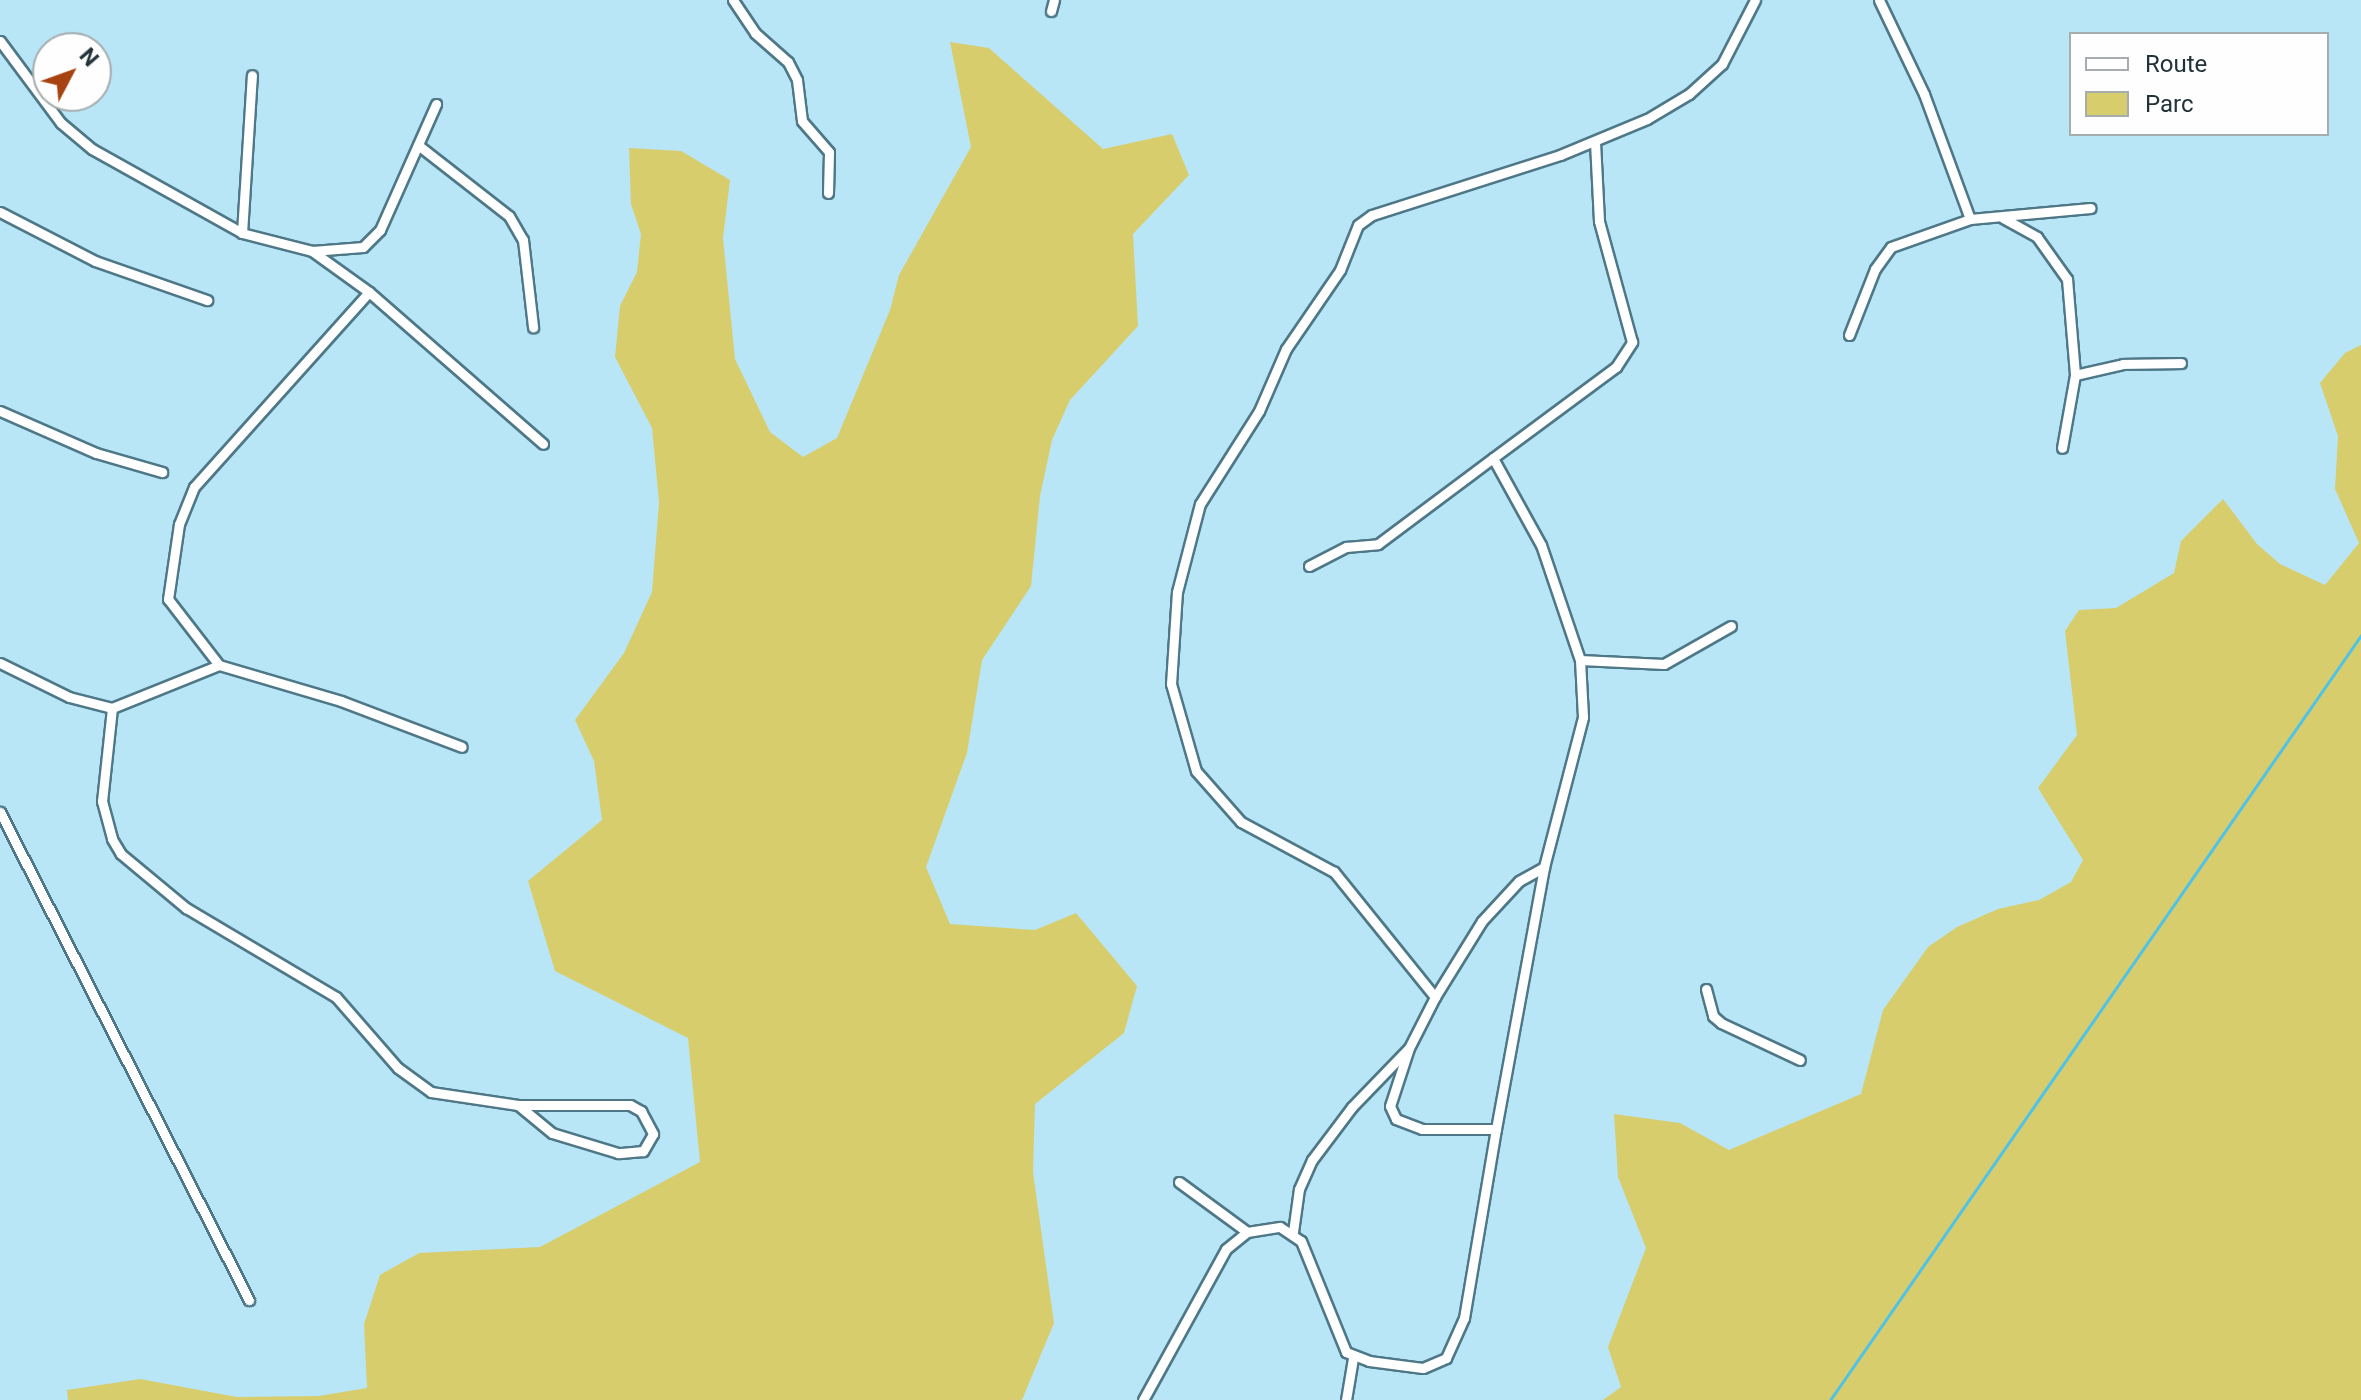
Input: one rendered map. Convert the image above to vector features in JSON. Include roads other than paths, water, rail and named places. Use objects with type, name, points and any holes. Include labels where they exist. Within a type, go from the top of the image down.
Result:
[{"type":"street","points":[[733,0],[755,33],[788,62],[797,80],[802,121],[829,152],[828,193]]},
{"type":"street","points":[[1051,11],[1054,0]]},
{"type":"street","points":[[1435,997],[1334,872],[1241,822],[1196,771],[1171,684],[1177,592],[1200,504],[1259,411],[1286,349],[1335,280],[1358,225],[1372,215],[1595,143],[1647,119],[1708,77],[1734,44],[1755,0]]},
{"type":"street","points":[[1879,0],[1924,94],[1970,219]]},
{"type":"street","points":[[0,41],[75,137],[242,233],[312,251],[363,247],[372,239],[436,104]]},
{"type":"street","points":[[242,233],[252,75]]},
{"type":"street","points":[[1309,566],[1346,547],[1378,544],[1616,367],[1632,342],[1599,221],[1595,143]]},
{"type":"street","points":[[418,145],[509,216],[523,240],[532,281],[533,327]]},
{"type":"street","points":[[1849,335],[1875,269],[1891,247],[1970,219],[2091,208]]},
{"type":"street","points":[[0,212],[95,261],[207,300]]},
{"type":"street","points":[[2003,218],[2037,237],[2067,279],[2075,375],[2062,448]]},
{"type":"street","points":[[312,251],[369,292],[543,444]]},
{"type":"street","points":[[369,292],[194,487],[179,524],[168,599],[219,665],[341,701],[462,747]]},
{"type":"street","points":[[2075,375],[2159,360],[2181,363]]},
{"type":"street","points":[[0,411],[96,453],[162,472]]},
{"type":"street","points":[[1143,1400],[1196,1296],[1226,1249],[1247,1232],[1280,1227],[1293,1232],[1301,1241],[1339,1343],[1353,1358],[1423,1368],[1446,1358],[1455,1347],[1544,867],[1583,717],[1580,660],[1541,545],[1493,458]]},
{"type":"street","points":[[1580,660],[1664,664],[1731,626]]},
{"type":"street","points":[[0,663],[69,697],[112,708],[219,665]]},
{"type":"street","points":[[112,708],[102,801],[121,854],[186,908],[336,997],[398,1068],[431,1092],[518,1105],[630,1105],[641,1111],[653,1134],[643,1151],[618,1153],[552,1133],[518,1105]]},
{"type":"street","points":[[0,812],[249,1300]]},
{"type":"street","points":[[1496,1129],[1422,1129],[1396,1119],[1390,1106],[1409,1048],[1435,997],[1482,921],[1519,881],[1544,867]]},
{"type":"street","points":[[1706,989],[1713,1016],[1721,1023],[1800,1060]]},
{"type":"street","points":[[1293,1232],[1299,1189],[1312,1160],[1352,1107],[1409,1048]]},
{"type":"street","points":[[1179,1182],[1247,1232]]},
{"type":"street","points":[[1346,1400],[1353,1358]]},
{"type":"waterway","points":[[1830,1400],[2361,635]]}]
